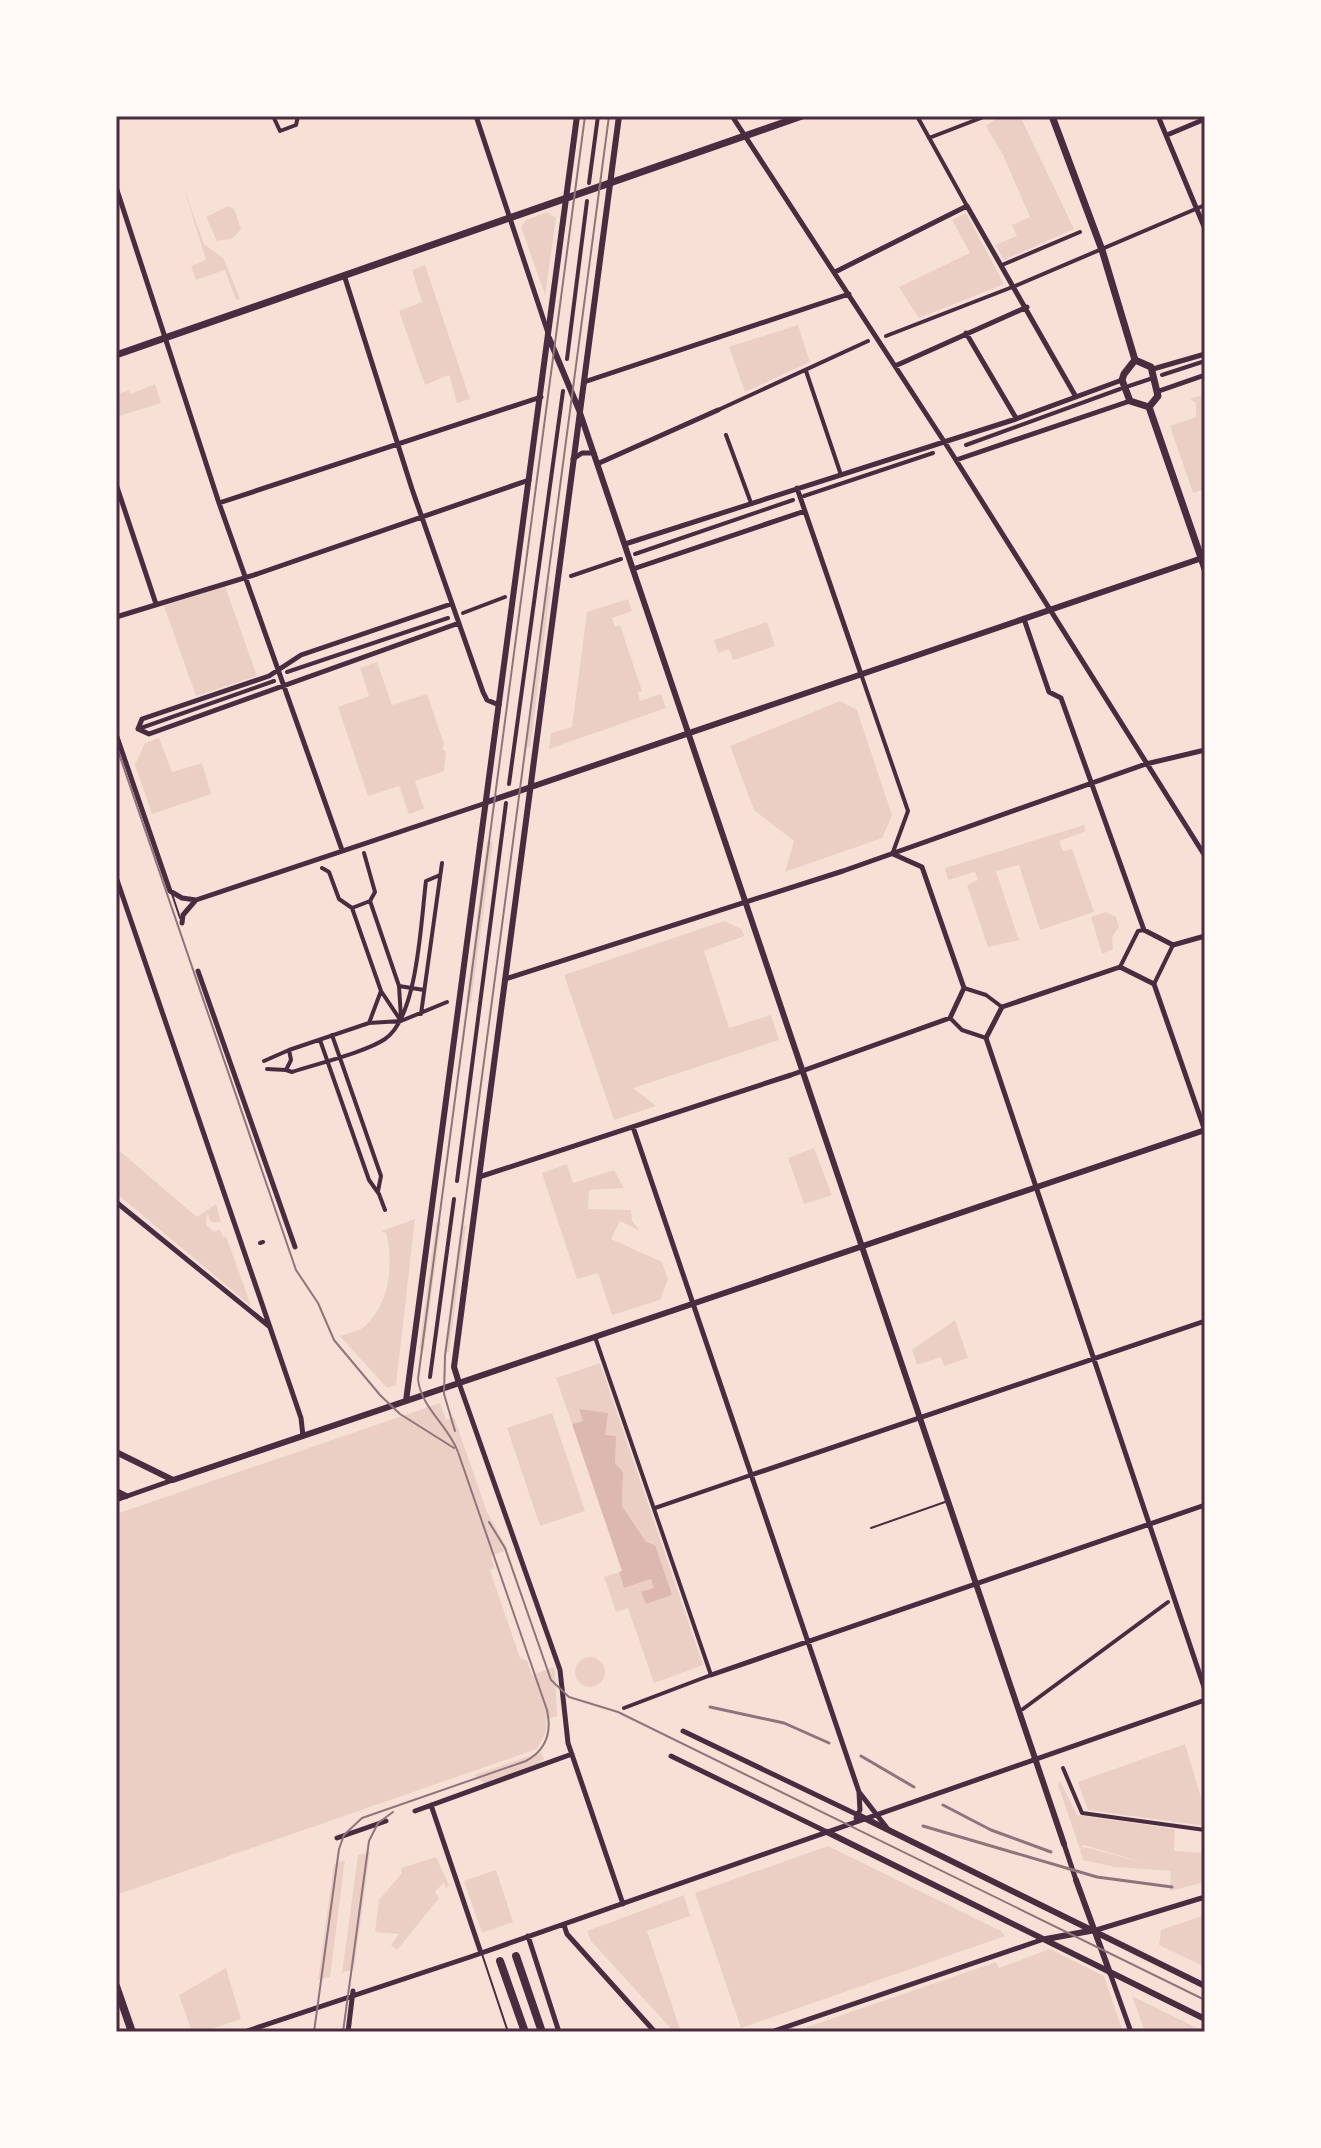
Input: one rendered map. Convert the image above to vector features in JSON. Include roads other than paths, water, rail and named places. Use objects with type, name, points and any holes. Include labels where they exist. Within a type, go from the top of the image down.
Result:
[{"type":"main road","points":[[116,355],[345,278],[802,116]]},
{"type":"main road","points":[[1052,116],[1102,250],[1135,360],[1153,374],[1159,391],[1149,407]]},
{"type":"main road","points":[[1135,360],[1126,369],[1130,401],[1149,407]]},
{"type":"main road","points":[[1149,407],[1205,569]]},
{"type":"main road","points":[[516,1956],[542,2032]]},
{"type":"main road","points":[[500,1961],[525,2032]]},
{"type":"main road","points":[[116,1986],[132,2032]]},
{"type":"street","points":[[228,116],[237,116]]},
{"type":"street","points":[[273,116],[280,131],[296,125],[298,116]]},
{"type":"street","points":[[476,116],[566,388],[579,410],[748,901],[1093,1931],[1131,2032]]},
{"type":"street","points":[[406,1401],[577,116]]},
{"type":"street","points":[[589,183],[598,116]]},
{"type":"street","points":[[619,116],[454,1367],[560,1670],[564,1728],[623,1904]]},
{"type":"street","points":[[732,116],[944,441],[1205,856]]},
{"type":"street","points":[[917,116],[1076,397]]},
{"type":"street","points":[[929,138],[986,116]]},
{"type":"street","points":[[1158,116],[1205,229]]},
{"type":"street","points":[[1167,135],[1205,119]]},
{"type":"street","points":[[116,187],[168,337],[219,503],[342,850]]},
{"type":"street","points":[[567,359],[587,201]]},
{"type":"street","points":[[886,336],[1015,286],[1205,205]]},
{"type":"street","points":[[835,272],[967,206]]},
{"type":"street","points":[[1002,265],[1080,232]]},
{"type":"street","points":[[345,278],[451,604],[483,692],[487,700],[499,705]]},
{"type":"street","points":[[583,383],[849,294]]},
{"type":"street","points":[[895,366],[1027,307]]},
{"type":"street","points":[[966,333],[1016,419]]},
{"type":"street","points":[[597,464],[868,341]]},
{"type":"street","points":[[625,544],[840,472],[1126,383],[1205,354]]},
{"type":"street","points":[[1162,375],[1205,361]]},
{"type":"street","points":[[806,371],[840,472]]},
{"type":"street","points":[[1159,391],[1205,375]]},
{"type":"street","points":[[509,784],[566,388]]},
{"type":"street","points":[[966,445],[1120,389]]},
{"type":"street","points":[[219,503],[541,397]]},
{"type":"street","points":[[956,460],[1130,401]]},
{"type":"street","points":[[726,435],[751,503]]},
{"type":"street","points":[[573,460],[582,453],[594,453]]},
{"type":"street","points":[[804,496],[933,453]]},
{"type":"street","points":[[116,617],[529,480]]},
{"type":"street","points":[[116,484],[156,604]]},
{"type":"street","points":[[797,488],[908,811],[892,853]]},
{"type":"street","points":[[635,554],[793,500]]},
{"type":"street","points":[[633,569],[805,511]]},
{"type":"street","points":[[116,734],[170,891],[182,898],[196,900],[1203,558]]},
{"type":"street","points":[[571,576],[621,559]]},
{"type":"street","points":[[463,613],[505,597]]},
{"type":"street","points":[[451,604],[301,655],[277,667],[264,678],[142,719],[138,729],[149,734],[459,623]]},
{"type":"street","points":[[287,672],[448,618]]},
{"type":"street","points":[[1024,619],[1049,692],[1061,698],[1143,928],[1173,945],[1205,936]]},
{"type":"street","points":[[141,728],[274,681]]},
{"type":"street","points":[[505,979],[892,853],[1146,764],[1205,750]]},
{"type":"street","points":[[457,1181],[506,803]]},
{"type":"street","points":[[352,908],[370,901],[375,892],[364,853]]},
{"type":"street","points":[[479,1177],[950,1018],[964,988],[922,867],[892,853]]},
{"type":"street","points":[[421,1014],[442,863]]},
{"type":"street","points":[[322,868],[329,872],[339,899],[352,908],[381,991],[401,1021]]},
{"type":"street","points":[[267,1069],[292,1072],[386,1039],[401,1021],[411,988],[426,881],[440,875]]},
{"type":"street","points":[[116,877],[301,1418],[303,1436]]},
{"type":"street","points":[[182,923],[183,915],[196,900]]},
{"type":"street","points":[[370,901],[399,986],[401,1021]]},
{"type":"street","points":[[1143,928],[1138,931],[1120,967],[1002,1007],[986,1038],[1205,1690]]},
{"type":"street","points":[[1154,984],[1173,945]]},
{"type":"street","points":[[116,1500],[862,1244],[1205,1130],[1154,984],[1120,967]]},
{"type":"street","points":[[198,971],[295,1247]]},
{"type":"street","points":[[399,986],[424,990]]},
{"type":"street","points":[[964,988],[986,995],[1002,1007]]},
{"type":"street","points":[[369,1023],[381,991]]},
{"type":"street","points":[[264,1061],[369,1023],[401,1021],[447,1002]]},
{"type":"street","points":[[950,1018],[962,1030],[986,1038]]},
{"type":"street","points":[[332,1035],[381,1176],[379,1194]]},
{"type":"street","points":[[320,1040],[369,1180],[385,1210]]},
{"type":"street","points":[[286,1070],[291,1060],[289,1050]]},
{"type":"street","points":[[633,1127],[859,1792],[890,1831]]},
{"type":"street","points":[[430,1377],[454,1199]]},
{"type":"street","points":[[116,1202],[270,1327]]},
{"type":"street","points":[[654,1509],[1205,1321]]},
{"type":"street","points":[[595,1337],[711,1675]]},
{"type":"street","points":[[116,1452],[173,1480]]},
{"type":"street","points":[[116,1491],[126,1496]]},
{"type":"street","points":[[624,1708],[711,1675],[1205,1505]]},
{"type":"street","points":[[1023,1709],[1168,1602]]},
{"type":"street","points":[[244,2032],[564,1925],[827,1832],[858,1818],[1205,1700]]},
{"type":"street","points":[[683,1731],[1205,1986]]},
{"type":"street","points":[[415,1811],[572,1754]]},
{"type":"street","points":[[671,1756],[1205,2019]]},
{"type":"street","points":[[1063,1768],[1082,1813],[1205,1830]]},
{"type":"street","points":[[858,1818],[859,1792]]},
{"type":"street","points":[[431,1805],[481,1953]]},
{"type":"street","points":[[337,1838],[386,1821]]},
{"type":"street","points":[[771,2032],[1045,1939],[1093,1931],[1205,1897]]},
{"type":"street","points":[[564,1925],[567,1934],[655,2032]]},
{"type":"street","points":[[528,1936],[559,2032]]},
{"type":"street","points":[[348,2032],[352,1994]]},
{"type":"lane","points":[[566,388],[583,383]]},
{"type":"lane","points":[[170,891],[182,923]]},
{"type":"lane","points":[[871,1528],[948,1501]]},
{"type":"lane","points":[[481,1953],[508,2032]]},
{"type":"tram line","points":[[314,2032],[339,1849],[344,1835],[362,1818],[526,1761],[543,1746],[549,1726],[547,1710],[458,1452],[424,1399],[418,1379],[585,116]]},
{"type":"tram line","points":[[455,1431],[444,1394],[445,1356],[609,116]]},
{"type":"tram line","points":[[116,745],[296,1270],[318,1303],[334,1340],[380,1395],[400,1414],[454,1448]]},
{"type":"tram line","points":[[489,1522],[505,1548],[551,1680],[569,1697],[618,1712],[1205,2000]]},
{"type":"tram line","points":[[343,2032],[369,1841],[378,1823],[393,1812]]},
{"type":"railway","points":[[710,1707],[784,1723],[829,1743]]},
{"type":"railway","points":[[861,1756],[914,1787]]},
{"type":"railway","points":[[943,1805],[991,1830],[1051,1852]]},
{"type":"railway","points":[[923,1826],[1097,1877],[1172,1887]]}]
